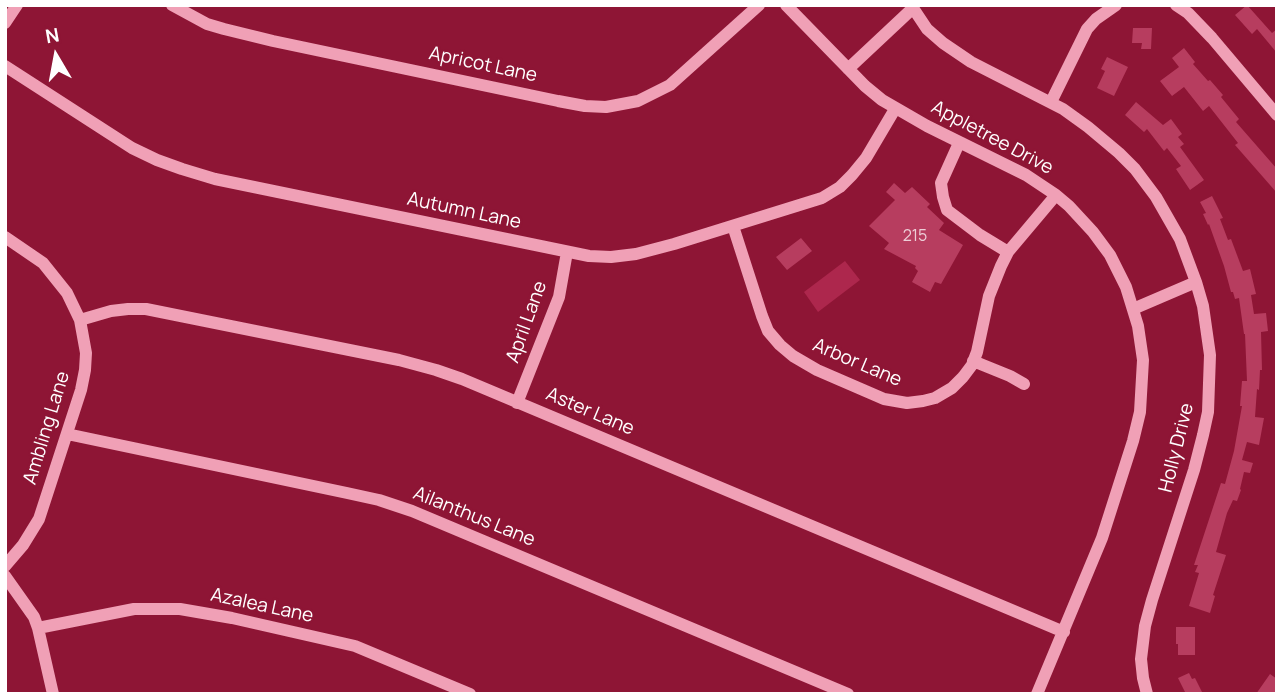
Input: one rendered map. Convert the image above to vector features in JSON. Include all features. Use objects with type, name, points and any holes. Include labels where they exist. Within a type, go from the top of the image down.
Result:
[{"type":"street","points":[[5,23],[17,5]]},
{"type":"street","name":"Apricot Lane","points":[[172,5],[207,24],[273,41],[558,101],[606,107],[638,101],[670,85],[760,5]]},
{"type":"street","name":"Appletree Drive","points":[[786,5],[873,93],[895,109],[1026,175],[1056,195],[1093,232],[1110,255],[1126,287],[1143,360],[1140,412],[1102,538],[1037,694]]},
{"type":"street","points":[[1051,102],[1087,29],[1116,5]]},
{"type":"street","points":[[1176,5],[1188,13],[1212,38],[1277,115]]},
{"type":"street","points":[[848,69],[912,7]]},
{"type":"street","name":"Holly Drive","points":[[912,7],[927,29],[943,43],[971,62],[1051,102],[1088,127],[1119,153],[1135,169],[1172,223],[1196,282],[1203,306],[1210,355],[1208,412],[1194,470],[1145,626],[1141,659],[1147,694]]},
{"type":"street","name":"Autumn Lane","points":[[5,66],[132,148],[182,169],[215,179],[589,256],[636,254],[822,198],[852,176],[895,109]]},
{"type":"street","points":[[959,142],[941,183],[947,210],[1008,252]]},
{"type":"street","name":"Arbor Lane","points":[[733,226],[749,281],[768,331],[780,345],[817,370],[884,399],[907,403],[935,398],[952,388],[963,377],[977,352],[993,281],[1008,252],[1056,195]]},
{"type":"street","name":"Ambling Lane","points":[[5,237],[29,252],[54,274],[80,320],[86,353],[81,390],[39,519],[34,530],[5,566]]},
{"type":"street","name":"April Lane","points":[[517,403],[559,297],[568,252]]},
{"type":"street","points":[[1133,309],[1196,282]]},
{"type":"street","name":"Aster Lane","points":[[80,320],[128,309],[167,312],[411,363],[462,379],[1064,632]]},
{"type":"street","points":[[973,361],[1024,384]]},
{"type":"street","name":"Ailanthus Lane","points":[[67,434],[390,504],[848,694]]},
{"type":"street","points":[[5,576],[38,628],[53,694]]},
{"type":"street","name":"Azalea Lane","points":[[38,628],[134,609],[180,609],[346,643],[470,694]]},
{"type":"shaded area","points":[[845,261],[860,280],[818,312],[804,292]]},
{"type":"building","points":[[1247,5],[1272,33],[1277,29],[1277,53],[1257,29],[1252,34],[1235,15]]},
{"type":"building","points":[[1133,28],[1152,28],[1151,49],[1141,49],[1142,43],[1132,43]]},
{"type":"building","points":[[1184,48],[1195,62],[1193,64],[1223,95],[1221,97],[1239,119],[1236,122],[1277,169],[1277,193],[1235,145],[1238,143],[1209,106],[1203,111],[1184,87],[1172,96],[1160,81],[1179,67],[1172,58]]},
{"type":"building","points":[[1107,57],[1128,67],[1114,96],[1097,88],[1105,71],[1101,69]]},
{"type":"building","points":[[1136,102],[1163,125],[1171,119],[1182,134],[1178,137],[1184,144],[1180,147],[1204,180],[1190,190],[1176,169],[1181,166],[1167,148],[1164,151],[1147,129],[1144,132],[1125,115]]},
{"type":"building","points":[[894,183],[905,193],[912,187],[930,204],[927,207],[944,223],[939,230],[963,245],[941,284],[935,282],[930,292],[912,282],[918,271],[916,266],[884,249],[889,243],[869,226],[895,200],[886,192]]},
{"type":"building","points":[[1212,196],[1243,271],[1250,269],[1256,294],[1251,295],[1254,314],[1266,313],[1268,331],[1261,332],[1262,370],[1259,390],[1257,389],[1255,417],[1264,418],[1259,445],[1247,442],[1242,460],[1253,463],[1250,473],[1244,472],[1237,501],[1233,500],[1227,513],[1216,552],[1226,555],[1210,613],[1189,606],[1199,573],[1195,572],[1198,565],[1194,565],[1221,483],[1225,484],[1242,406],[1242,381],[1247,381],[1245,334],[1239,298],[1235,299],[1231,292],[1200,202]]},
{"type":"building","points":[[801,238],[812,251],[787,270],[776,257]]},
{"type":"building","points":[[1176,627],[1195,627],[1195,655],[1178,655]]},
{"type":"building","points":[[1189,673],[1192,679],[1195,678],[1203,694],[1186,694],[1178,678]]},
{"type":"building","points":[[1270,674],[1277,679],[1277,694],[1256,694]]}]
